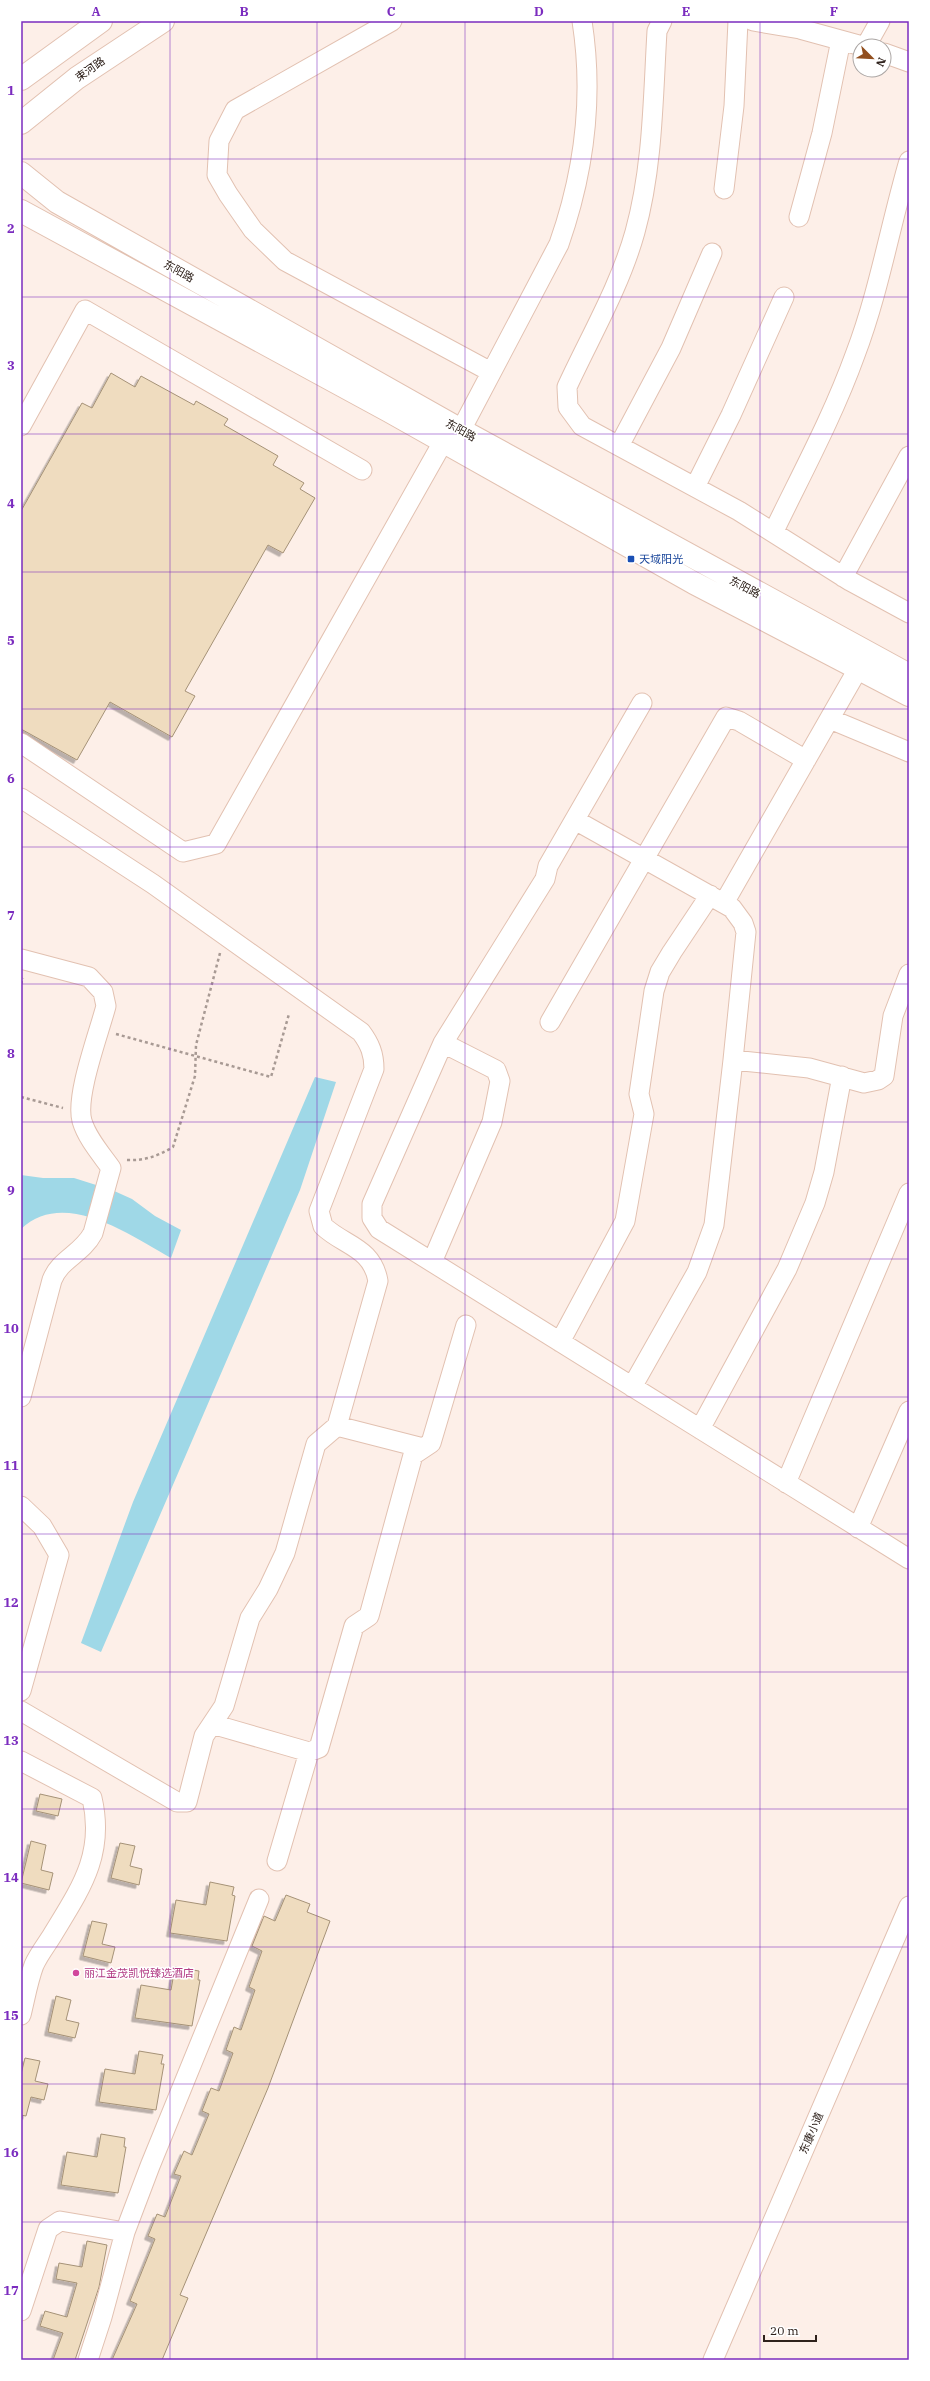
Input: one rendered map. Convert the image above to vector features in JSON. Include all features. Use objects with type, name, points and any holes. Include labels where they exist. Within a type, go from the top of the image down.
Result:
[{"type":"main road","points":[[21,78],[101,21]]},
{"type":"main road","name":"束河路","points":[[21,123],[77,78],[163,21]]},
{"type":"main road","name":"东阳路","points":[[21,173],[57,202],[461,430],[909,676]]},
{"type":"main road","name":"东阳路","points":[[21,211],[443,442],[694,583],[909,696]]},
{"type":"street","points":[[392,21],[235,110],[219,141],[217,175],[228,194],[253,230],[285,261],[491,372]]},
{"type":"street","points":[[461,430],[559,244],[577,186],[588,112],[588,79],[582,21]]},
{"type":"street","points":[[662,21],[657,31],[649,162],[636,228],[618,280],[567,387],[568,407],[576,420],[619,446],[774,531],[844,577],[909,613]]},
{"type":"street","points":[[724,190],[734,106],[738,21]]},
{"type":"street","points":[[753,21],[852,43]]},
{"type":"street","points":[[870,38],[880,21]]},
{"type":"street","points":[[799,217],[822,133],[841,40]]},
{"type":"street","points":[[892,56],[909,62]]},
{"type":"street","points":[[774,531],[829,418],[856,354],[878,281],[909,161]]},
{"type":"street","points":[[619,446],[671,348],[712,253]]},
{"type":"street","points":[[695,487],[731,415],[784,297]]},
{"type":"street","points":[[21,426],[86,310],[362,470]]},
{"type":"street","points":[[21,744],[183,852],[216,844],[443,442]]},
{"type":"street","points":[[844,577],[909,456]]},
{"type":"street","points":[[560,1342],[625,1221],[644,1114],[639,1094],[654,991],[660,972],[668,958],[717,899],[806,760],[858,669]]},
{"type":"street","points":[[642,703],[548,866],[545,879],[443,1043],[372,1204],[371,1211],[375,1224],[379,1229],[909,1559]]},
{"type":"street","points":[[550,1022],[726,717],[739,721],[806,760]]},
{"type":"street","points":[[830,719],[909,752]]},
{"type":"street","points":[[21,798],[153,884],[361,1032],[368,1040],[372,1050],[374,1069],[318,1211],[323,1226],[368,1257],[376,1272],[378,1281],[337,1426],[316,1444],[285,1553],[268,1589],[250,1618],[224,1706],[204,1736],[187,1802],[177,1802],[21,1711]]},
{"type":"street","points":[[575,820],[717,899],[738,914],[746,932],[734,1060],[714,1225],[697,1272],[632,1387]]},
{"type":"street","points":[[21,959],[89,977],[103,992],[106,1006],[82,1095],[80,1112],[86,1130],[106,1162],[93,1233],[81,1250],[68,1258],[55,1272],[21,1396]]},
{"type":"street","points":[[734,1060],[809,1068],[864,1083],[878,1080],[884,1076],[893,1016],[909,974]]},
{"type":"street","points":[[432,1262],[492,1122],[500,1081],[496,1070],[443,1043]]},
{"type":"street","points":[[700,1429],[786,1269],[815,1203],[824,1172],[842,1076]]},
{"type":"street","points":[[786,1483],[909,1193]]},
{"type":"street","points":[[212,1724],[309,1752],[319,1748],[354,1626],[369,1616],[413,1455],[431,1442],[466,1325]]},
{"type":"street","points":[[858,1528],[909,1410]]},
{"type":"street","points":[[337,1426],[423,1448]]},
{"type":"street","points":[[21,1506],[42,1526],[59,1555],[21,1690]]},
{"type":"street","points":[[277,1861],[309,1752]]},
{"type":"street","points":[[21,1761],[92,1798],[96,1823],[94,1851],[91,1865],[79,1891],[35,1964],[21,2015]]},
{"type":"street","points":[[88,2360],[104,2310],[125,2232],[150,2166],[259,1898]]},
{"type":"street","name":"东康小道","points":[[713,2360],[909,1906]]},
{"type":"street","points":[[21,2311],[48,2229],[60,2221],[125,2232]]},
{"type":"path","points":[[106,1162],[145,1160],[159,1155],[173,1147],[195,1076],[196,1044],[221,951]]},
{"type":"path","points":[[100,1029],[271,1077],[289,1014]]},
{"type":"path","points":[[21,1097],[80,1112]]},
{"type":"water","points":[[315,1077],[336,1082],[300,1190],[101,1652],[81,1643],[133,1502]]},
{"type":"water","points":[[21,1175],[43,1178],[74,1178],[112,1190],[132,1199],[155,1216],[181,1230],[171,1258],[117,1228],[77,1214],[57,1213],[38,1218],[21,1229]]},
{"type":"building","points":[[111,373],[135,387],[141,376],[194,405],[196,401],[228,419],[224,425],[278,456],[273,465],[304,483],[300,489],[315,498],[283,553],[268,545],[185,691],[195,696],[172,737],[110,702],[77,760],[21,729],[21,511],[82,403],[92,408]]},
{"type":"building","points":[[40,1794],[62,1799],[58,1816],[36,1811]]},
{"type":"building","points":[[31,1841],[46,1845],[41,1870],[53,1873],[49,1890],[21,1883]]},
{"type":"building","points":[[120,1843],[135,1846],[130,1866],[142,1869],[139,1885],[111,1878]]},
{"type":"building","points":[[210,1882],[234,1887],[232,1895],[235,1896],[227,1941],[170,1933],[176,1900],[206,1905]]},
{"type":"building","points":[[286,1895],[310,1904],[307,1912],[330,1921],[268,2088],[180,2295],[188,2298],[162,2360],[112,2360],[137,2304],[130,2301],[155,2239],[148,2236],[157,2214],[165,2217],[181,2176],[174,2174],[184,2151],[192,2155],[209,2114],[202,2111],[211,2088],[219,2091],[233,2053],[226,2050],[234,2027],[241,2030],[255,1990],[249,1987],[262,1951],[252,1946],[264,1916],[275,1921]]},
{"type":"building","points":[[92,1921],[107,1924],[102,1944],[115,1947],[111,1963],[83,1956]]},
{"type":"building","points":[[175,1967],[199,1971],[198,1980],[200,1980],[192,2026],[135,2018],[141,1985],[171,1990]]},
{"type":"building","points":[[56,1996],[71,2000],[66,2020],[79,2023],[75,2038],[48,2032]]},
{"type":"building","points":[[139,2051],[163,2055],[161,2064],[164,2064],[156,2110],[99,2102],[105,2069],[135,2074]]},
{"type":"building","points":[[25,2058],[40,2061],[35,2081],[48,2084],[44,2100],[31,2097],[26,2116],[21,2115],[21,2074]]},
{"type":"building","points":[[101,2134],[125,2138],[124,2147],[126,2147],[118,2193],[61,2185],[67,2152],[97,2157]]},
{"type":"building","points":[[87,2241],[107,2245],[99,2287],[75,2360],[53,2360],[63,2333],[40,2326],[45,2311],[67,2317],[77,2283],[56,2279],[59,2263],[82,2267]]},
{"type":"place","name":"天域阳光","points":[[631,559]]},
{"type":"place","name":"丽江金茂凯悦臻选酒店","points":[[76,1973]]}]
